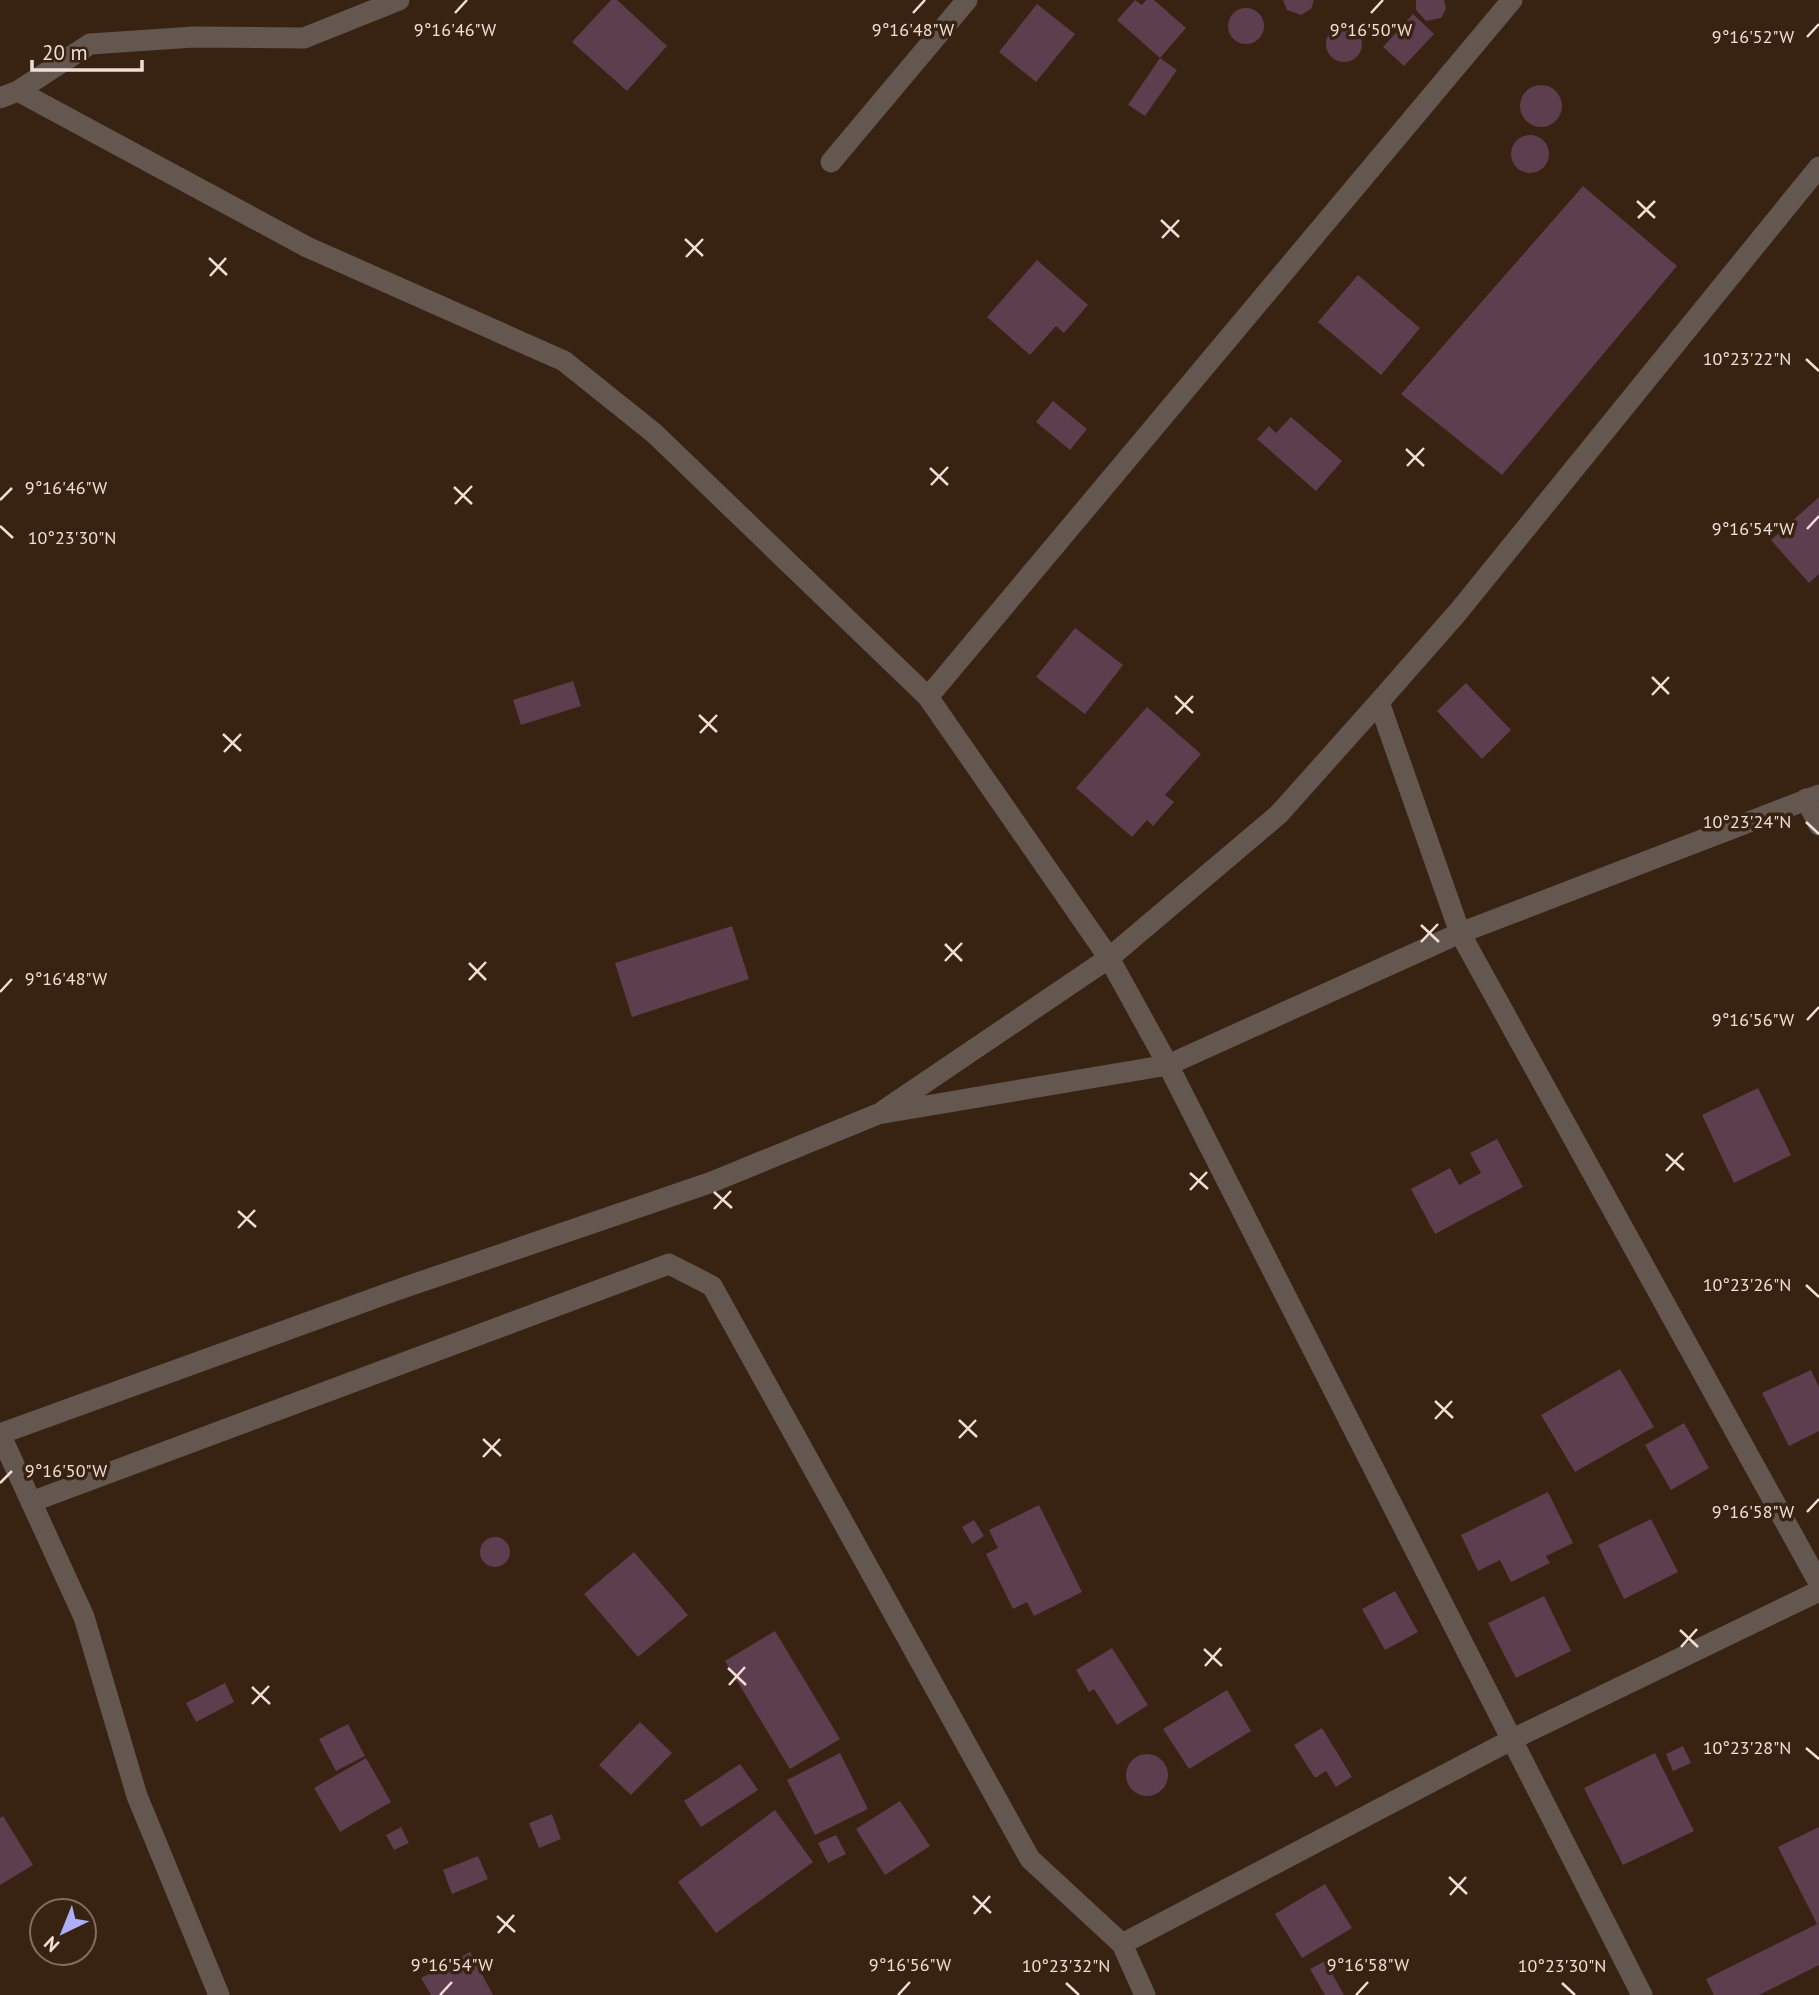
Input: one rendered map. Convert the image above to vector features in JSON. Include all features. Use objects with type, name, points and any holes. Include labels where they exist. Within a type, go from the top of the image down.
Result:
[{"type":"street","points":[[9,94],[90,44],[194,37],[304,38],[399,0]]},
{"type":"street","points":[[831,162],[967,0]]},
{"type":"street","points":[[928,697],[1513,0]]},
{"type":"street","points":[[9,94],[307,247],[564,361],[654,433],[928,697],[1109,958],[1168,1065],[1642,1995]]},
{"type":"street","points":[[219,1995],[137,1796],[84,1616],[0,1434],[397,1290],[712,1182],[878,1114],[1109,958],[1279,814],[1458,612],[1819,167]]},
{"type":"street","points":[[1379,702],[1460,933],[1819,1583]]},
{"type":"street","points":[[878,1114],[1168,1065],[1460,933],[1812,797],[1819,825]]},
{"type":"street","points":[[30,1502],[669,1265],[712,1286],[1030,1858],[1122,1944],[1145,1995]]},
{"type":"street","points":[[1122,1944],[1513,1739],[1819,1591]]},
{"type":"building","points":[[611,0],[617,0],[667,46],[627,91],[572,42]]},
{"type":"building","points":[[1135,0],[1142,5],[1146,0],[1154,0],[1186,28],[1160,58],[1117,20]]},
{"type":"building","points":[[1283,0],[1314,0],[1311,9],[1301,15],[1287,10]]},
{"type":"building","points":[[1416,0],[1444,0],[1446,9],[1441,18],[1426,21],[1416,10]]},
{"type":"building","points":[[1037,4],[1075,34],[1036,82],[999,52]]},
{"type":"building","points":[[1246,8],[1259,13],[1264,26],[1259,39],[1246,44],[1233,39],[1228,26],[1233,13]]},
{"type":"building","points":[[1413,14],[1434,34],[1404,66],[1383,47]]},
{"type":"building","points":[[1344,26],[1356,32],[1362,44],[1356,56],[1344,62],[1332,56],[1326,44],[1332,32]]},
{"type":"building","points":[[1160,58],[1177,70],[1145,116],[1128,105]]},
{"type":"building","points":[[1541,85],[1556,91],[1562,106],[1556,121],[1541,127],[1526,121],[1520,106],[1526,91]]},
{"type":"building","points":[[1530,135],[1543,141],[1549,154],[1543,167],[1530,173],[1517,167],[1511,154],[1517,141]]},
{"type":"building","points":[[1583,186],[1677,266],[1502,475],[1401,394]]},
{"type":"building","points":[[1037,260],[1088,305],[1064,333],[1056,326],[1030,355],[987,317]]},
{"type":"building","points":[[1358,275],[1420,328],[1381,375],[1318,322]]},
{"type":"building","points":[[1053,401],[1087,429],[1070,450],[1036,422]]},
{"type":"building","points":[[1291,417],[1342,461],[1316,491],[1257,439],[1269,426],[1276,433]]},
{"type":"building","points":[[1819,497],[1819,574],[1809,583],[1771,540]]},
{"type":"building","points":[[1075,628],[1123,665],[1085,714],[1036,677]]},
{"type":"building","points":[[573,681],[581,706],[521,725],[513,700]]},
{"type":"building","points":[[1466,683],[1511,730],[1482,759],[1437,711]]},
{"type":"building","points":[[1147,707],[1201,754],[1165,795],[1174,802],[1153,826],[1147,820],[1132,837],[1076,788]]},
{"type":"building","points":[[732,926],[749,979],[632,1017],[615,963]]},
{"type":"building","points":[[1758,1088],[1791,1155],[1734,1183],[1702,1115]]},
{"type":"building","points":[[1497,1139],[1523,1187],[1435,1234],[1411,1189],[1450,1168],[1459,1185],[1481,1173],[1470,1153]]},
{"type":"building","points":[[1620,1369],[1654,1427],[1575,1472],[1541,1415]]},
{"type":"building","points":[[1811,1370],[1819,1387],[1819,1431],[1789,1446],[1762,1393]]},
{"type":"building","points":[[1684,1423],[1709,1468],[1671,1490],[1645,1445]]},
{"type":"building","points":[[1548,1492],[1573,1543],[1546,1556],[1550,1563],[1511,1582],[1500,1560],[1478,1571],[1461,1535]]},
{"type":"building","points":[[1039,1505],[1082,1592],[1034,1616],[1027,1602],[1013,1609],[986,1554],[998,1548],[989,1530]]},
{"type":"building","points":[[1651,1519],[1678,1572],[1624,1599],[1598,1545]]},
{"type":"building","points":[[974,1520],[984,1536],[972,1544],[962,1527]]},
{"type":"building","points":[[495,1537],[506,1541],[510,1552],[506,1563],[495,1567],[484,1563],[480,1552],[484,1541]]},
{"type":"building","points":[[634,1552],[688,1615],[638,1657],[584,1594]]},
{"type":"building","points":[[1395,1591],[1418,1632],[1385,1650],[1362,1609]]},
{"type":"building","points":[[1544,1596],[1571,1651],[1516,1678],[1488,1623]]},
{"type":"building","points":[[775,1631],[840,1739],[790,1769],[725,1661]]},
{"type":"building","points":[[1112,1648],[1148,1705],[1117,1725],[1094,1689],[1089,1692],[1076,1670]]},
{"type":"building","points":[[225,1683],[234,1702],[196,1722],[186,1703]]},
{"type":"building","points":[[1227,1690],[1251,1731],[1189,1769],[1163,1729]]},
{"type":"building","points":[[640,1722],[672,1753],[631,1795],[599,1765]]},
{"type":"building","points":[[348,1724],[365,1756],[336,1771],[319,1739]]},
{"type":"building","points":[[1322,1728],[1352,1777],[1336,1787],[1326,1771],[1315,1778],[1294,1745]]},
{"type":"building","points":[[1683,1746],[1691,1763],[1673,1771],[1666,1754]]},
{"type":"building","points":[[840,1753],[868,1809],[815,1835],[787,1780]]},
{"type":"building","points":[[1655,1753],[1694,1831],[1623,1865],[1584,1788]]},
{"type":"building","points":[[1147,1754],[1162,1760],[1168,1775],[1162,1790],[1147,1796],[1132,1790],[1126,1775],[1132,1760]]},
{"type":"building","points":[[366,1758],[391,1802],[340,1832],[314,1788]]},
{"type":"building","points":[[740,1764],[758,1790],[701,1827],[684,1801]]},
{"type":"building","points":[[900,1801],[930,1846],[885,1875],[856,1829]]},
{"type":"building","points":[[775,1810],[813,1862],[716,1933],[678,1882]]},
{"type":"building","points":[[552,1814],[561,1839],[539,1848],[529,1823]]},
{"type":"building","points":[[3,1816],[33,1865],[0,1885],[0,1818]]},
{"type":"building","points":[[401,1827],[409,1843],[394,1850],[386,1835]]},
{"type":"building","points":[[1819,1827],[1819,1965],[1759,1995],[1714,1995],[1706,1979],[1817,1924],[1778,1847]]},
{"type":"building","points":[[836,1835],[846,1854],[828,1863],[818,1843]]},
{"type":"building","points":[[478,1856],[488,1879],[452,1894],[443,1870]]},
{"type":"building","points":[[1325,1884],[1352,1928],[1302,1958],[1275,1914]]},
{"type":"building","points":[[470,1952],[493,1995],[431,1995],[421,1978]]},
{"type":"building","points":[[1325,1961],[1344,1995],[1325,1995],[1310,1969]]}]
